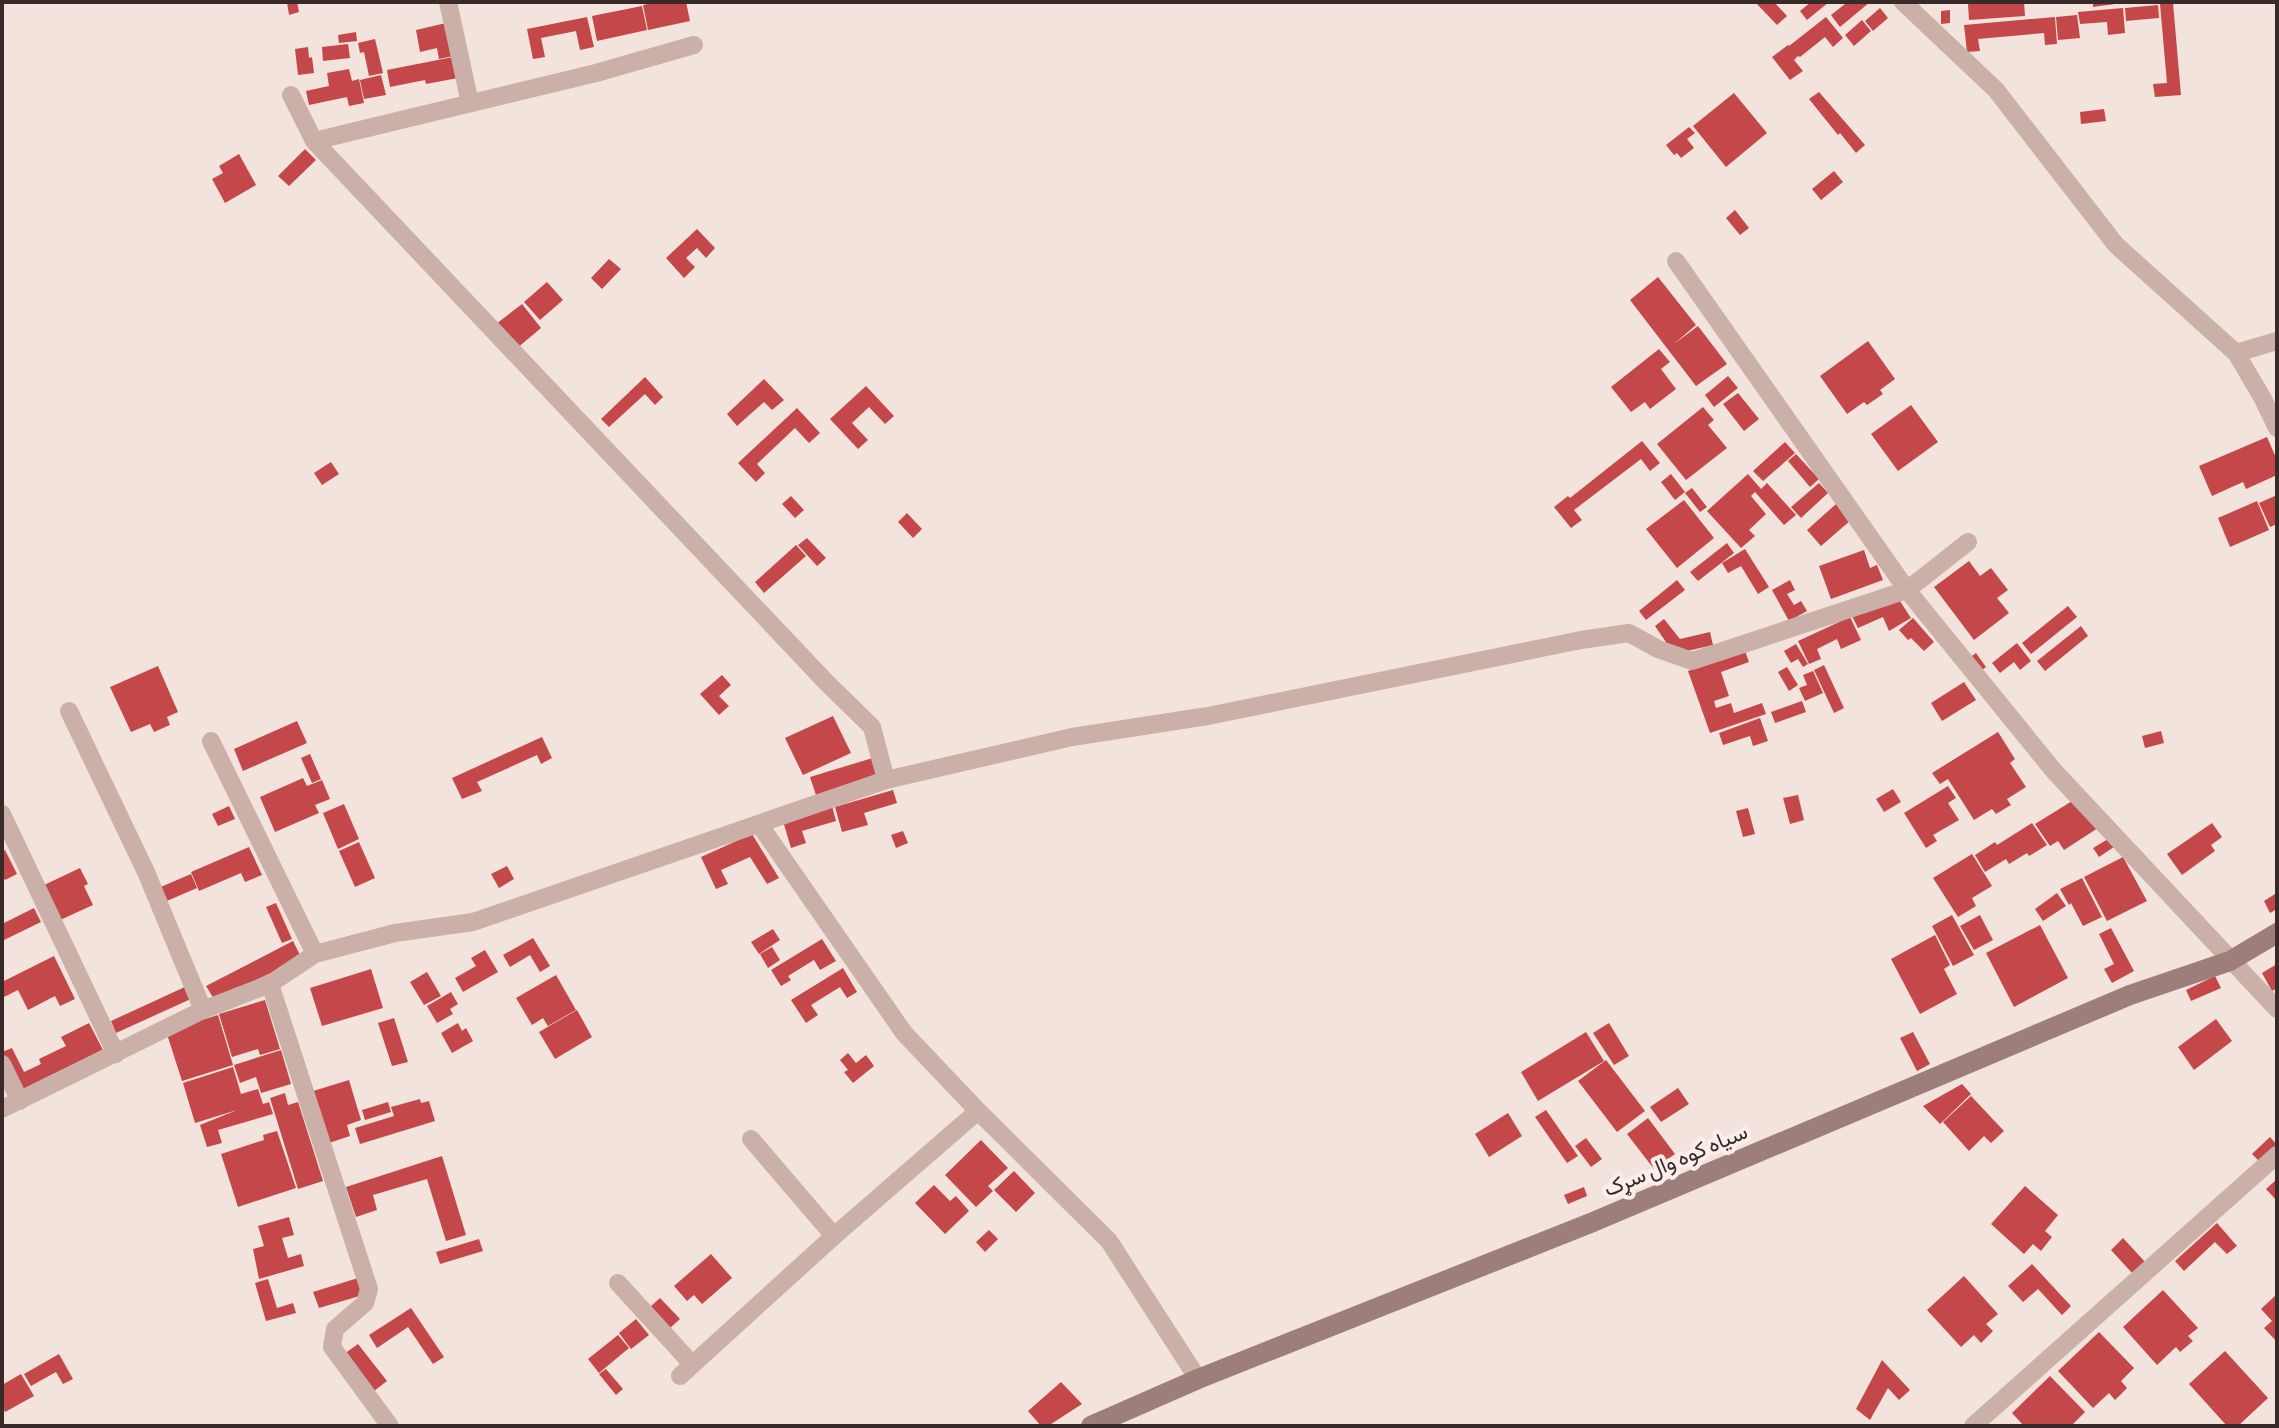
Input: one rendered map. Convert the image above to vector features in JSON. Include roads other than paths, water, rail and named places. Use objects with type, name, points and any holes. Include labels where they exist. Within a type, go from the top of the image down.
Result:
[{"type":"street","points":[[448,2],[470,103]]},
{"type":"street","points":[[1903,2],[1996,90],[2116,245],[2236,353],[2277,428]]},
{"type":"street","points":[[314,141],[596,73],[694,45]]},
{"type":"street","points":[[291,95],[314,141],[872,727],[886,780]]},
{"type":"street","points":[[1676,261],[1907,590],[2054,771],[2277,1009]]},
{"type":"street","points":[[2236,353],[2277,341]]},
{"type":"street","points":[[2,1109],[203,1010],[270,984],[315,954],[395,933],[473,922],[886,780],[1072,737],[1208,716],[1581,640],[1629,633],[1658,649],[1692,661],[1907,590],[1968,542]]},
{"type":"street","points":[[69,711],[146,872],[203,1010]]},
{"type":"street","points":[[211,741],[315,954]]},
{"type":"street","points":[[2,814],[116,1054]]},
{"type":"street","points":[[759,824],[904,1033],[1109,1241],[1198,1379]]},
{"type":"street","name":"سیاه کوه وال سړک","points":[[1091,1426],[1198,1379],[1593,1222],[2130,995],[2230,961],[2277,933]]},
{"type":"street","points":[[270,984],[369,1289],[365,1303],[335,1329],[332,1347],[390,1426]]},
{"type":"street","points":[[2,1064],[20,1101]]},
{"type":"street","points":[[618,1283],[686,1370],[978,1111]]},
{"type":"street","points":[[751,1139],[834,1236]]},
{"type":"street","points":[[1973,1426],[2277,1155]]}]
